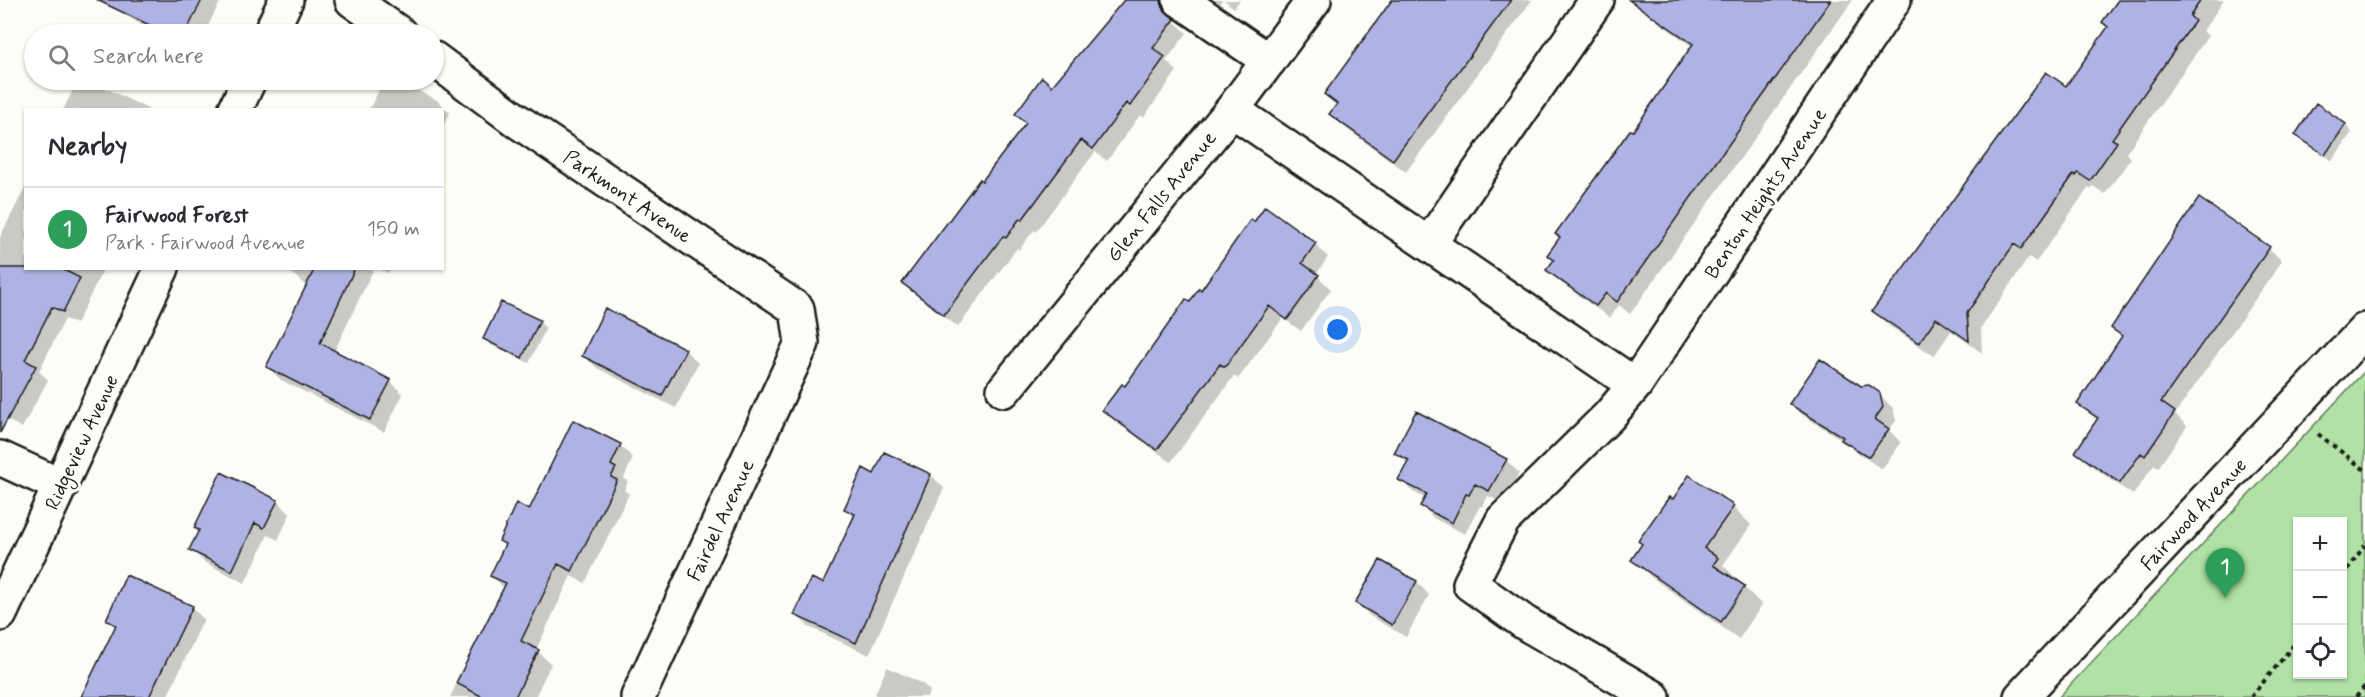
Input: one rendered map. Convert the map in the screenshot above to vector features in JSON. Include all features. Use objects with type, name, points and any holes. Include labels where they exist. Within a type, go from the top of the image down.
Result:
[{"type":"street","points":[[275,24],[286,0]]},
{"type":"street","points":[[352,0],[386,24]]},
{"type":"street","points":[[1179,0],[1269,61]]},
{"type":"street","name":"Glen Falls Avenue","points":[[1004,390],[1232,110],[1314,0]]},
{"type":"street","points":[[1429,244],[1597,0]]},
{"type":"street","name":"Benton Heights Avenue","points":[[1653,697],[1525,623],[1470,584],[1503,520],[1610,416],[1635,385],[1894,0]]},
{"type":"street","name":"Parkmont Avenue","points":[[444,66],[516,120],[797,309],[802,343]]},
{"type":"street","points":[[236,108],[244,90]]},
{"type":"street","points":[[1232,110],[1635,385]]},
{"type":"street","name":"Ridgeview Avenue","points":[[0,614],[161,270]]},
{"type":"street","name":"Fairwood Avenue","points":[[2021,697],[2365,330]]},
{"type":"street","name":"Fairdel Avenue","points":[[638,697],[802,343]]},
{"type":"street","points":[[0,458],[61,486]]},
{"type":"path","points":[[2289,411],[2365,470]]},
{"type":"path","points":[[2347,571],[2365,545]]},
{"type":"path","points":[[2251,697],[2293,646]]},
{"type":"path","points":[[2356,697],[2365,686]]},
{"type":"green space","points":[[2365,371],[2365,697],[2059,697]]},
{"type":"building","points":[[97,0],[202,0],[190,24],[147,24]]},
{"type":"building","points":[[1124,0],[1161,0],[1163,9],[1175,19],[1153,48],[1165,57],[1130,106],[1126,103],[1093,149],[1081,140],[1022,220],[1020,218],[1006,238],[1003,236],[944,315],[902,283],[980,179],[982,181],[1026,123],[1015,114],[1042,77],[1052,86]]},
{"type":"building","points":[[1392,0],[1511,0],[1393,160],[1329,114],[1337,104],[1324,94]]},
{"type":"building","points":[[1629,0],[1831,0],[1617,302],[1606,293],[1596,306],[1546,270],[1554,260],[1547,255],[1560,237],[1555,234],[1630,130],[1633,131],[1693,44]]},
{"type":"building","points":[[2118,0],[2201,0],[2190,16],[2195,21],[2112,139],[2117,142],[2090,181],[2078,173],[2076,176],[2074,174],[2021,249],[2014,244],[1967,313],[1969,341],[1936,318],[1919,343],[1872,311],[2046,72],[2066,86],[2108,27],[2102,22]]},
{"type":"building","points":[[2316,103],[2346,124],[2325,155],[2295,135]]},
{"type":"building","points":[[2199,198],[2270,247],[2161,402],[2175,412],[2145,456],[2141,453],[2120,483],[2075,452],[2098,418],[2077,404],[2122,336],[2111,328]]},
{"type":"building","points":[[1265,206],[1316,243],[1302,263],[1319,275],[1287,320],[1269,306],[1225,367],[1220,364],[1157,450],[1102,410],[1122,384],[1125,386],[1186,299],[1190,302],[1199,288],[1201,290],[1251,219],[1254,222]]},
{"type":"building","points":[[0,268],[64,270],[80,278],[63,312],[52,307],[25,360],[36,366],[0,433]]},
{"type":"building","points":[[314,270],[354,270],[320,343],[391,380],[370,420],[266,367]]},
{"type":"building","points":[[501,302],[540,320],[522,358],[483,339]]},
{"type":"building","points":[[605,308],[686,349],[662,396],[582,356]]},
{"type":"building","points":[[1820,359],[1861,386],[1869,385],[1880,393],[1883,407],[1875,419],[1889,429],[1869,457],[1841,440],[1843,437],[1789,404]]},
{"type":"building","points":[[1416,411],[1507,459],[1489,491],[1475,484],[1469,495],[1466,494],[1452,523],[1420,506],[1427,494],[1398,480],[1409,460],[1394,453]]},
{"type":"building","points":[[573,420],[621,444],[611,465],[616,468],[611,477],[617,480],[572,571],[558,564],[521,641],[539,650],[515,697],[483,697],[456,683],[506,583],[490,576],[505,544],[499,541],[516,503],[529,510]]},
{"type":"building","points":[[884,452],[931,474],[856,643],[794,615],[811,578],[823,583],[855,514],[844,509],[863,468],[874,474]]},
{"type":"building","points":[[221,472],[278,500],[264,528],[255,523],[232,571],[189,550],[199,530],[194,528]]},
{"type":"building","points":[[1689,475],[1734,506],[1704,548],[1718,558],[1713,565],[1745,586],[1721,622],[1631,560],[1642,544],[1638,541],[1669,497],[1673,499]]},
{"type":"building","points":[[1380,560],[1417,581],[1392,625],[1355,603]]},
{"type":"building","points":[[126,575],[193,606],[149,697],[81,697],[116,625],[106,620]]},
{"type":"place","name":"Fairwood Forest","points":[[2225,598]]}]
